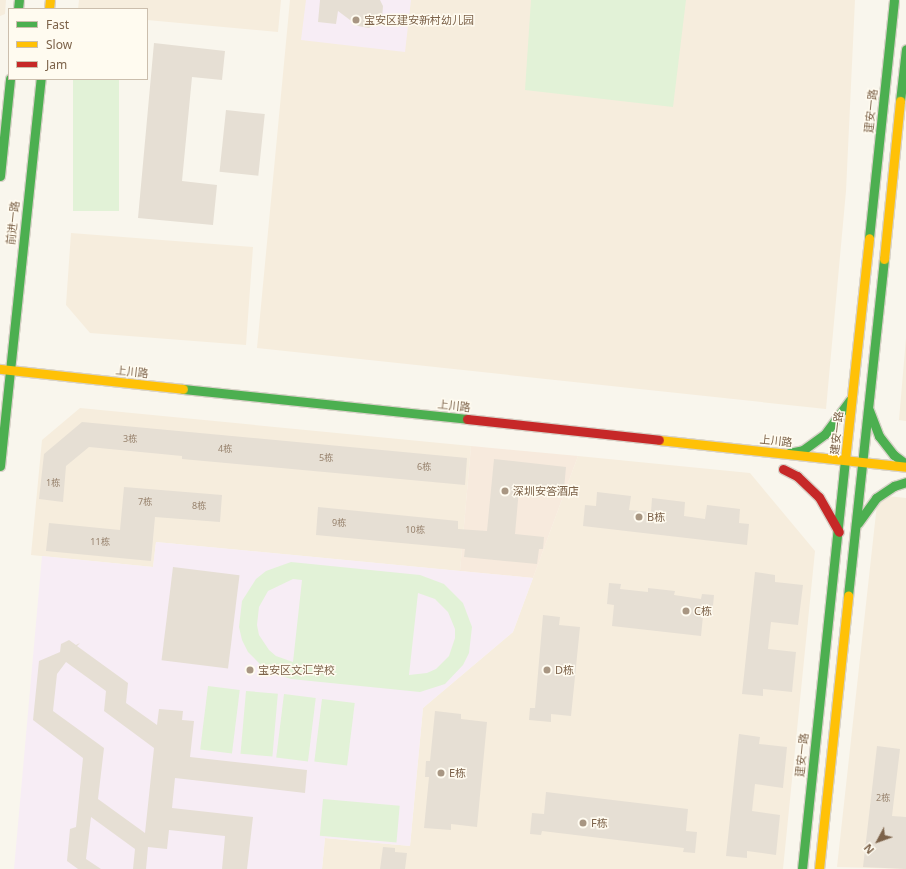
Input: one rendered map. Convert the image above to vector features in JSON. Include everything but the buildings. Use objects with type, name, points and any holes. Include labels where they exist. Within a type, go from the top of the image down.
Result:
[{"type":"main road","name":"建安一路","points":[[802,869],[894,0]]},
{"type":"main road","points":[[819,869],[855,530],[865,478],[863,462],[868,408],[906,49]]},
{"type":"main road","points":[[0,176],[10,80]]},
{"type":"main road","name":"前进一路","points":[[0,466],[4,385],[10,370],[41,80]]},
{"type":"main road","name":"上川路","points":[[0,369],[906,467]]},
{"type":"main road","points":[[4,385],[20,387]]},
{"type":"main road","points":[[786,454],[802,450],[825,434],[844,410],[853,393]]},
{"type":"main road","points":[[868,408],[879,436],[894,455],[906,464]]},
{"type":"main road","points":[[805,471],[780,469],[797,476],[819,497],[838,532]]},
{"type":"main road","points":[[831,474],[865,478]]},
{"type":"main road","points":[[886,480],[906,482]]},
{"type":"main road","points":[[855,530],[860,518],[876,498],[894,486],[906,482]]},
{"type":"shaded area","points":[[0,0],[6,0],[5,14],[0,16]]},
{"type":"shaded area","points":[[79,0],[281,0],[278,32],[148,20],[148,8],[78,8]]},
{"type":"shaded area","points":[[290,0],[855,0],[846,191],[826,409],[257,348]]},
{"type":"shaded area","name":"宝安区建安新村幼儿园","points":[[306,0],[411,0],[405,52],[301,40]]},
{"type":"shaded area","points":[[71,233],[253,247],[246,345],[90,333],[66,305]]},
{"type":"shaded area","points":[[906,338],[906,421],[899,420]]},
{"type":"shaded area","points":[[80,408],[471,446],[460,571],[156,542],[153,567],[31,555],[42,440]]},
{"type":"shaded area","points":[[471,446],[578,456],[533,578],[460,571]]},
{"type":"shaded area","points":[[578,456],[750,473],[815,551],[783,869],[322,869],[325,838],[410,846],[423,708],[513,632]]},
{"type":"shaded area","points":[[878,495],[906,498],[906,869],[837,867]]},
{"type":"shaded area","name":"宝安区文汇学校","points":[[156,542],[533,578],[513,632],[423,708],[410,846],[325,838],[322,869],[14,869],[42,556],[153,567]]},
{"type":"green space","points":[[531,0],[686,0],[673,107],[525,90]]},
{"type":"green space","points":[[73,80],[119,80],[119,211],[73,211]]},
{"type":"green space","points":[[291,562],[420,575],[444,584],[463,603],[472,627],[469,653],[463,665],[445,684],[420,692],[291,679],[267,671],[248,652],[242,640],[239,627],[242,601],[256,579],[266,571]],"holes":[[[293,579],[302,580],[293,662],[276,656],[269,650],[259,635],[257,625],[259,607],[268,591]],[[418,593],[435,599],[448,612],[455,629],[455,638],[449,656],[436,669],[427,673],[409,675]]]},
{"type":"green space","points":[[208,686],[240,690],[232,753],[200,750]]},
{"type":"green space","points":[[246,691],[278,694],[272,757],[241,754]]},
{"type":"green space","points":[[284,694],[316,698],[308,761],[276,758]]},
{"type":"green space","points":[[322,699],[355,703],[347,766],[314,762]]},
{"type":"green space","points":[[323,799],[400,806],[396,843],[320,836]]},
{"type":"traffic: fast","points":[[18,8],[19,0]]},
{"type":"traffic: fast","points":[[869,238],[894,0]]},
{"type":"traffic: fast","points":[[900,101],[906,49]]},
{"type":"traffic: fast","points":[[0,176],[10,80]]},
{"type":"traffic: fast","points":[[0,466],[41,80]]},
{"type":"traffic: fast","points":[[848,596],[884,259]]},
{"type":"traffic: fast","points":[[183,389],[467,419]]},
{"type":"traffic: fast","points":[[789,453],[803,450],[825,434],[850,400]]},
{"type":"traffic: fast","points":[[869,410],[879,436],[894,455],[906,464]]},
{"type":"traffic: fast","points":[[802,869],[845,460]]},
{"type":"traffic: fast","points":[[858,523],[876,498],[894,486],[906,482]]},
{"type":"traffic: slow","points":[[49,8],[50,0]]},
{"type":"traffic: slow","points":[[884,259],[900,101]]},
{"type":"traffic: slow","points":[[845,460],[869,238]]},
{"type":"traffic: slow","points":[[0,369],[183,389]]},
{"type":"traffic: slow","points":[[659,440],[906,467]]},
{"type":"traffic: slow","points":[[819,869],[848,596]]},
{"type":"traffic: jam","points":[[467,419],[659,440]]},
{"type":"traffic: jam","points":[[783,469],[797,476],[819,497],[839,532]]},
{"type":"place","name":"宝安区建安新村幼儿园","points":[[356,20]]},
{"type":"place","name":"深圳安答酒店","points":[[505,491]]},
{"type":"place","name":"B栋","points":[[639,517]]},
{"type":"place","name":"C栋","points":[[686,611]]},
{"type":"place","name":"宝安区文汇学校","points":[[250,670]]},
{"type":"place","name":"D栋","points":[[547,670]]},
{"type":"place","name":"E栋","points":[[441,773]]},
{"type":"place","name":"F栋","points":[[583,823]]}]
